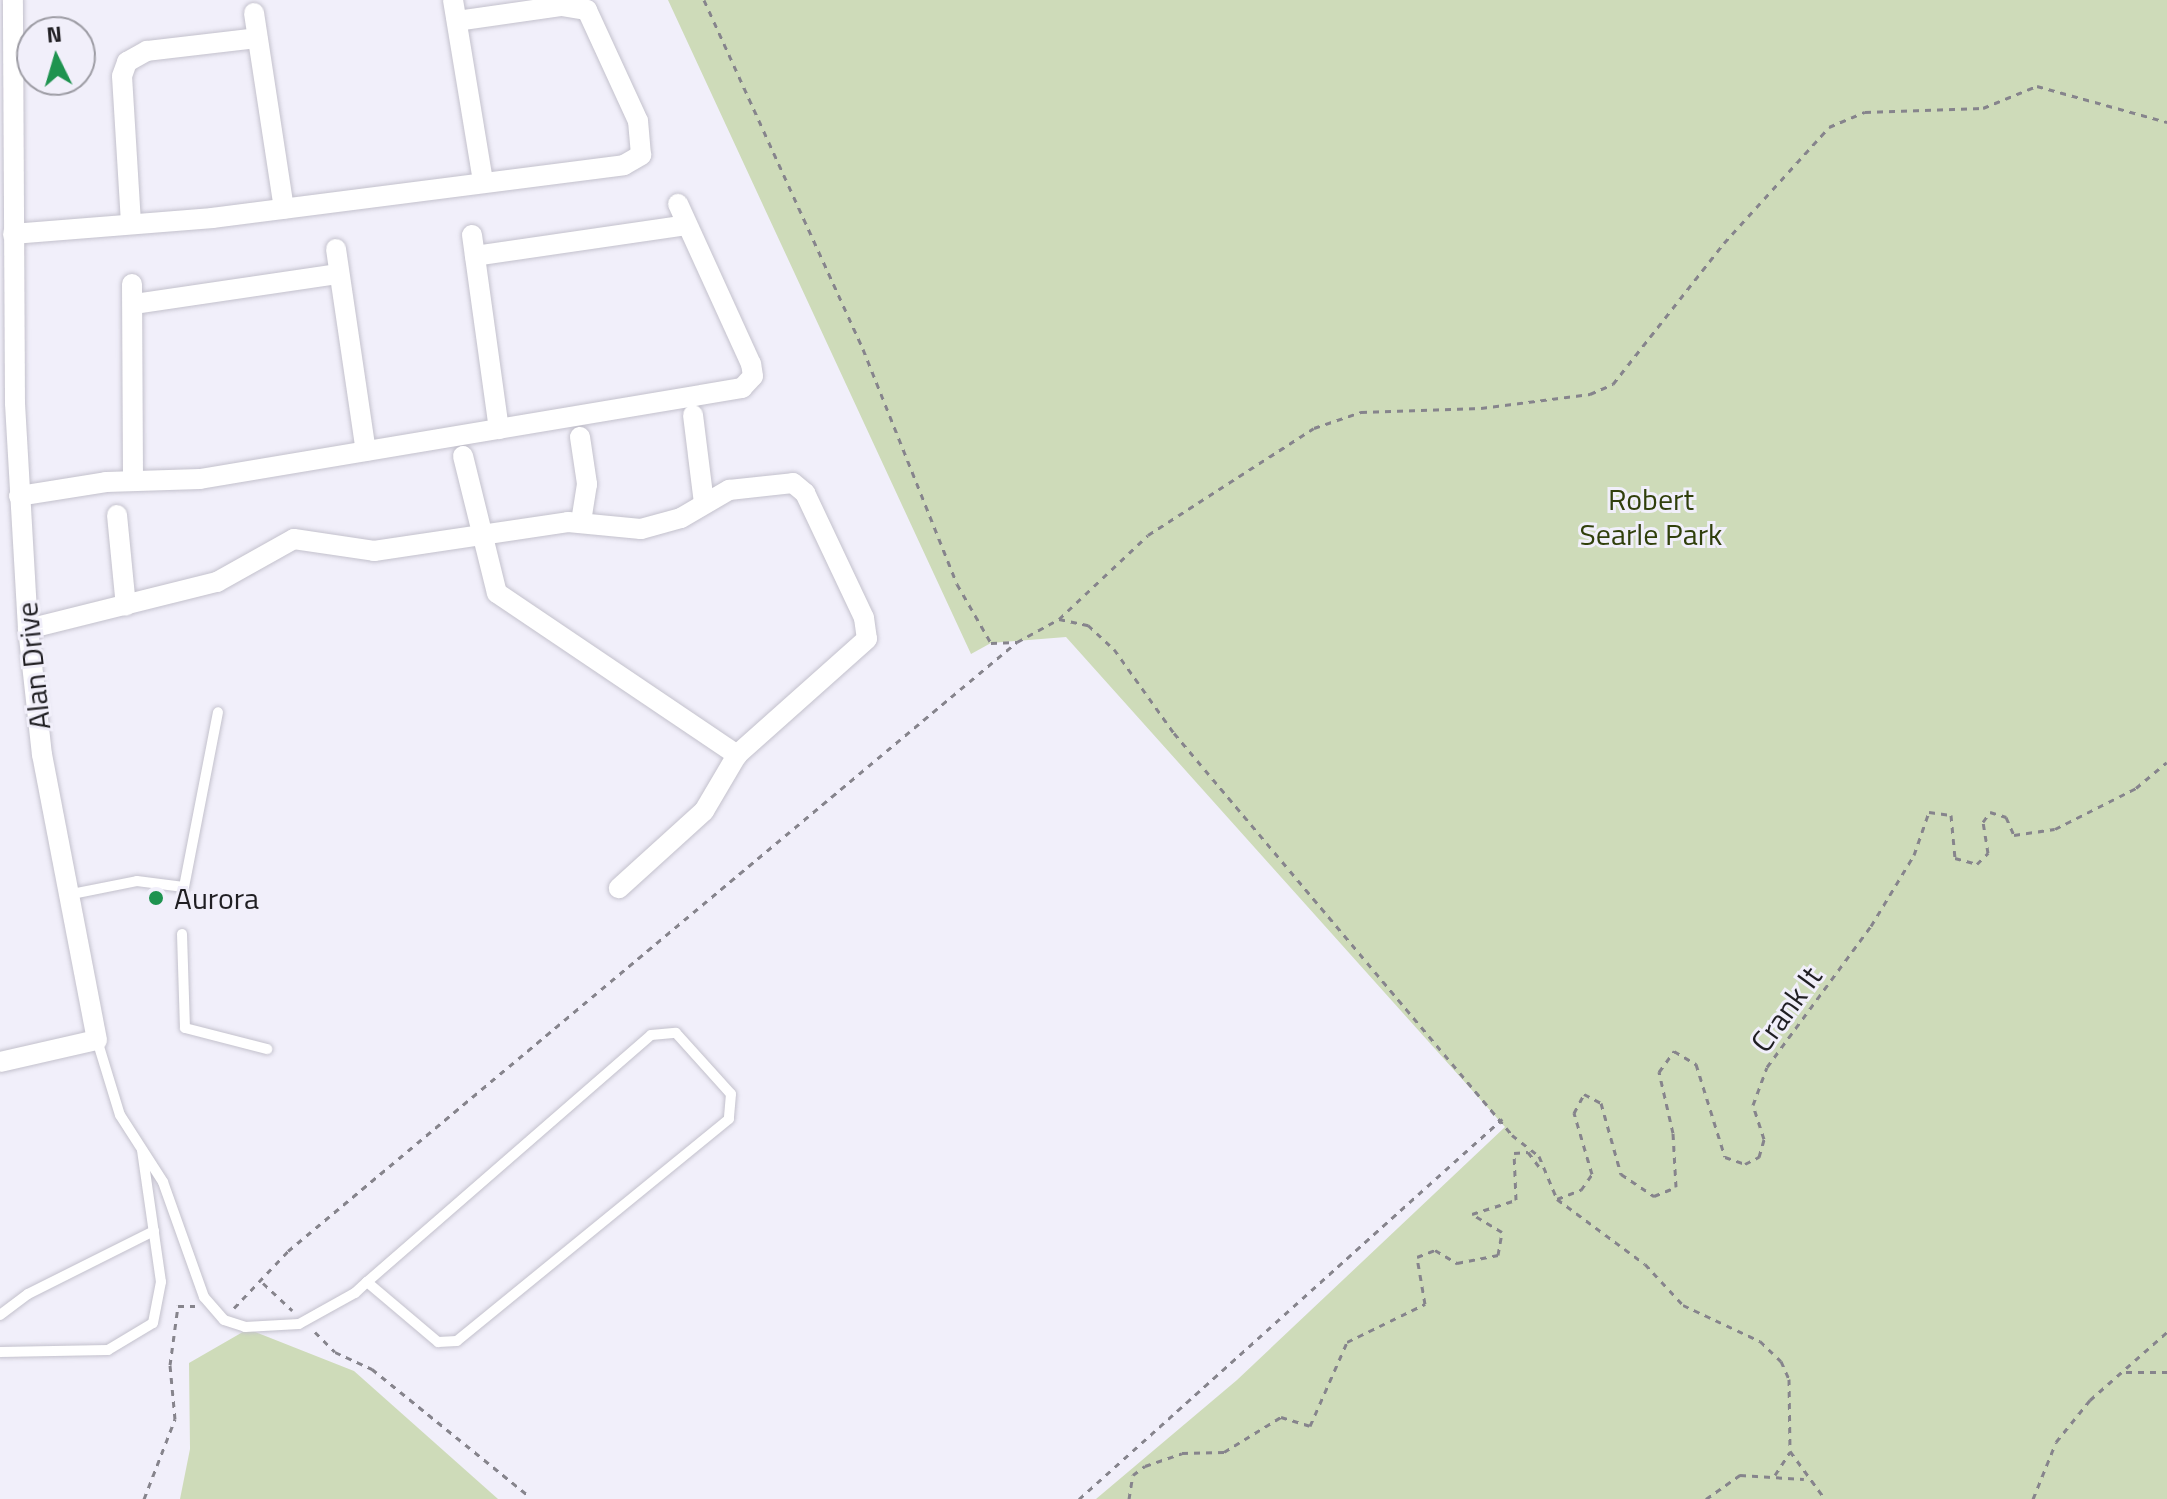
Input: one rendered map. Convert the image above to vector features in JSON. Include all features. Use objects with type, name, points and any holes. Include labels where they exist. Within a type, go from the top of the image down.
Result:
[{"type":"street","name":"Alan Drive","points":[[13,0],[9,245],[19,496],[28,629],[67,895],[97,1040]]},
{"type":"street","points":[[453,0],[483,182]]},
{"type":"street","points":[[9,245],[131,223],[284,209],[631,164],[641,155],[642,132],[587,10],[561,6],[457,21]]},
{"type":"street","points":[[254,13],[284,209]]},
{"type":"street","points":[[131,223],[122,76],[127,62],[147,51],[257,38]]},
{"type":"street","points":[[19,496],[133,480],[200,479],[747,385],[751,364],[678,204]]},
{"type":"street","points":[[499,429],[473,246],[687,225]]},
{"type":"street","points":[[336,249],[366,451]]},
{"type":"street","points":[[133,480],[133,294],[339,274]]},
{"type":"street","points":[[693,415],[704,503]]},
{"type":"street","points":[[580,437],[587,484],[581,522]]},
{"type":"street","points":[[463,456],[477,537],[497,593],[737,755]]},
{"type":"street","points":[[28,629],[217,582],[294,539],[374,551],[581,522],[641,529],[775,479],[800,487],[867,625],[860,651],[737,755],[697,819],[619,888]]},
{"type":"street","points":[[117,515],[126,606]]},
{"type":"street","points":[[0,1062],[97,1040]]},
{"type":"lane","points":[[67,895],[137,881],[184,887],[218,712]]},
{"type":"lane","points":[[182,934],[185,1028],[267,1049]]},
{"type":"lane","points":[[97,1040],[120,1115],[174,1208],[209,1307],[245,1327],[305,1322],[367,1282],[651,1035],[676,1033],[731,1094],[729,1119],[457,1341],[438,1342],[367,1282]]},
{"type":"lane","points":[[0,1352],[108,1350],[141,1336],[158,1306],[154,1231],[141,1148]]},
{"type":"lane","points":[[0,1315],[154,1231]]},
{"type":"path","points":[[704,0],[863,349],[957,584],[991,643],[1017,642]]},
{"type":"path","points":[[144,1499],[175,1419],[170,1365],[178,1306],[236,1308],[263,1283],[288,1251],[1017,642],[1059,619],[1148,535],[1314,428],[1361,412],[1481,408],[1590,394],[1613,384],[1724,243],[1829,127],[1865,112],[1983,108],[2037,86],[2167,122]]},
{"type":"path","points":[[1059,619],[1088,625],[1114,649],[1174,733],[1502,1119],[1539,1156],[1542,1172]]},
{"type":"path","name":"Crank It","points":[[1557,1199],[1581,1190],[1592,1174],[1574,1113],[1584,1094],[1601,1103],[1621,1174],[1654,1196],[1676,1187],[1659,1072],[1674,1051],[1696,1064],[1725,1157],[1745,1164],[1759,1157],[1764,1139],[1753,1105],[1767,1067],[1871,926],[1914,855],[1929,812],[1951,815],[1955,858],[1977,864],[1988,853],[1983,822],[1990,812],[2006,817],[2014,835],[2055,829],[2136,788],[2167,762]]},
{"type":"path","points":[[1079,1499],[1502,1119]]},
{"type":"path","points":[[1129,1499],[1133,1475],[1145,1466],[1182,1453],[1224,1452],[1281,1417],[1310,1426],[1347,1342],[1425,1304],[1417,1257],[1435,1250],[1457,1263],[1498,1255],[1502,1232],[1472,1214],[1516,1200],[1514,1153],[1528,1152],[1557,1199],[1645,1264],[1683,1305],[1760,1341],[1781,1361],[1789,1379],[1790,1451],[1807,1479],[1825,1499]]},
{"type":"path","points":[[263,1283],[335,1352],[372,1369],[530,1498]]},
{"type":"path","points":[[2033,1499],[2056,1442],[2167,1332]]},
{"type":"path","points":[[2123,1374],[2141,1367],[2167,1372]]},
{"type":"path","points":[[1775,1475],[1790,1451]]},
{"type":"path","points":[[1706,1499],[1725,1479],[1775,1475],[1807,1479]]},
{"type":"green space","name":"Robert Searle Park","points":[[668,0],[2167,0],[2167,1499],[1096,1499],[1237,1380],[1505,1127],[1066,637],[991,643],[971,654]]},
{"type":"green space","points":[[248,1329],[354,1371],[498,1499],[180,1499],[190,1449],[189,1363]]},
{"type":"place","name":"Aurora","points":[[156,898]]}]
